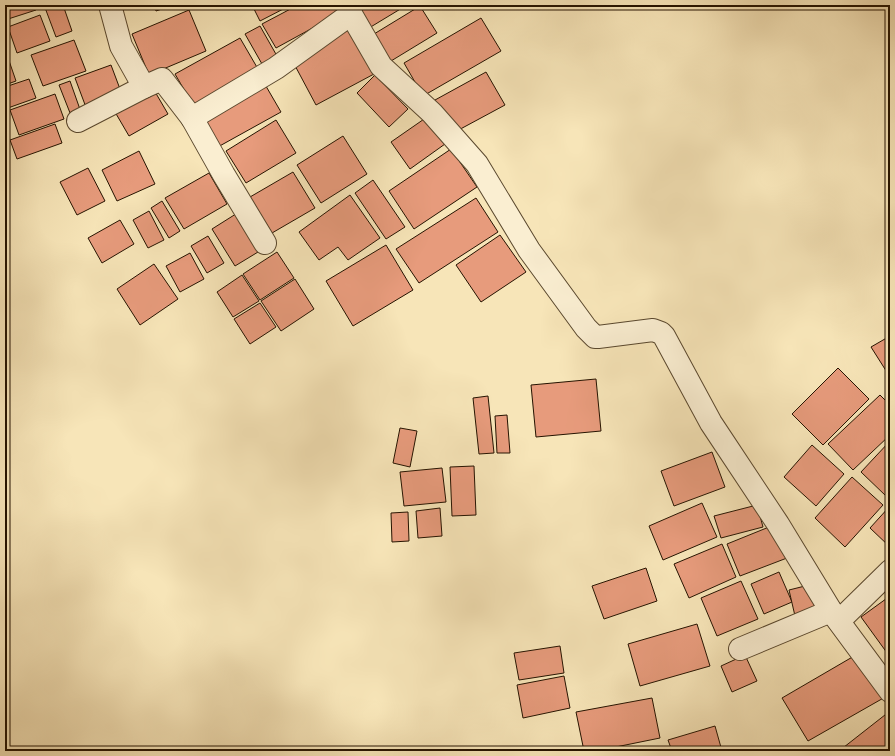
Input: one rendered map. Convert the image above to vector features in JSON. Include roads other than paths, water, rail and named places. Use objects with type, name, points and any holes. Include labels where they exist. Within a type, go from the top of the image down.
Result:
[{"type":"street","points":[[110,5],[121,46],[144,87]]},
{"type":"street","points":[[192,118],[276,68],[350,9],[380,66],[432,113],[477,164],[529,250],[590,331],[598,337],[653,330],[664,336],[711,423],[778,524],[835,616],[890,691]]},
{"type":"street","points":[[78,121],[162,79],[192,118],[265,243]]},
{"type":"street","points":[[740,649],[835,616],[890,571]]}]
